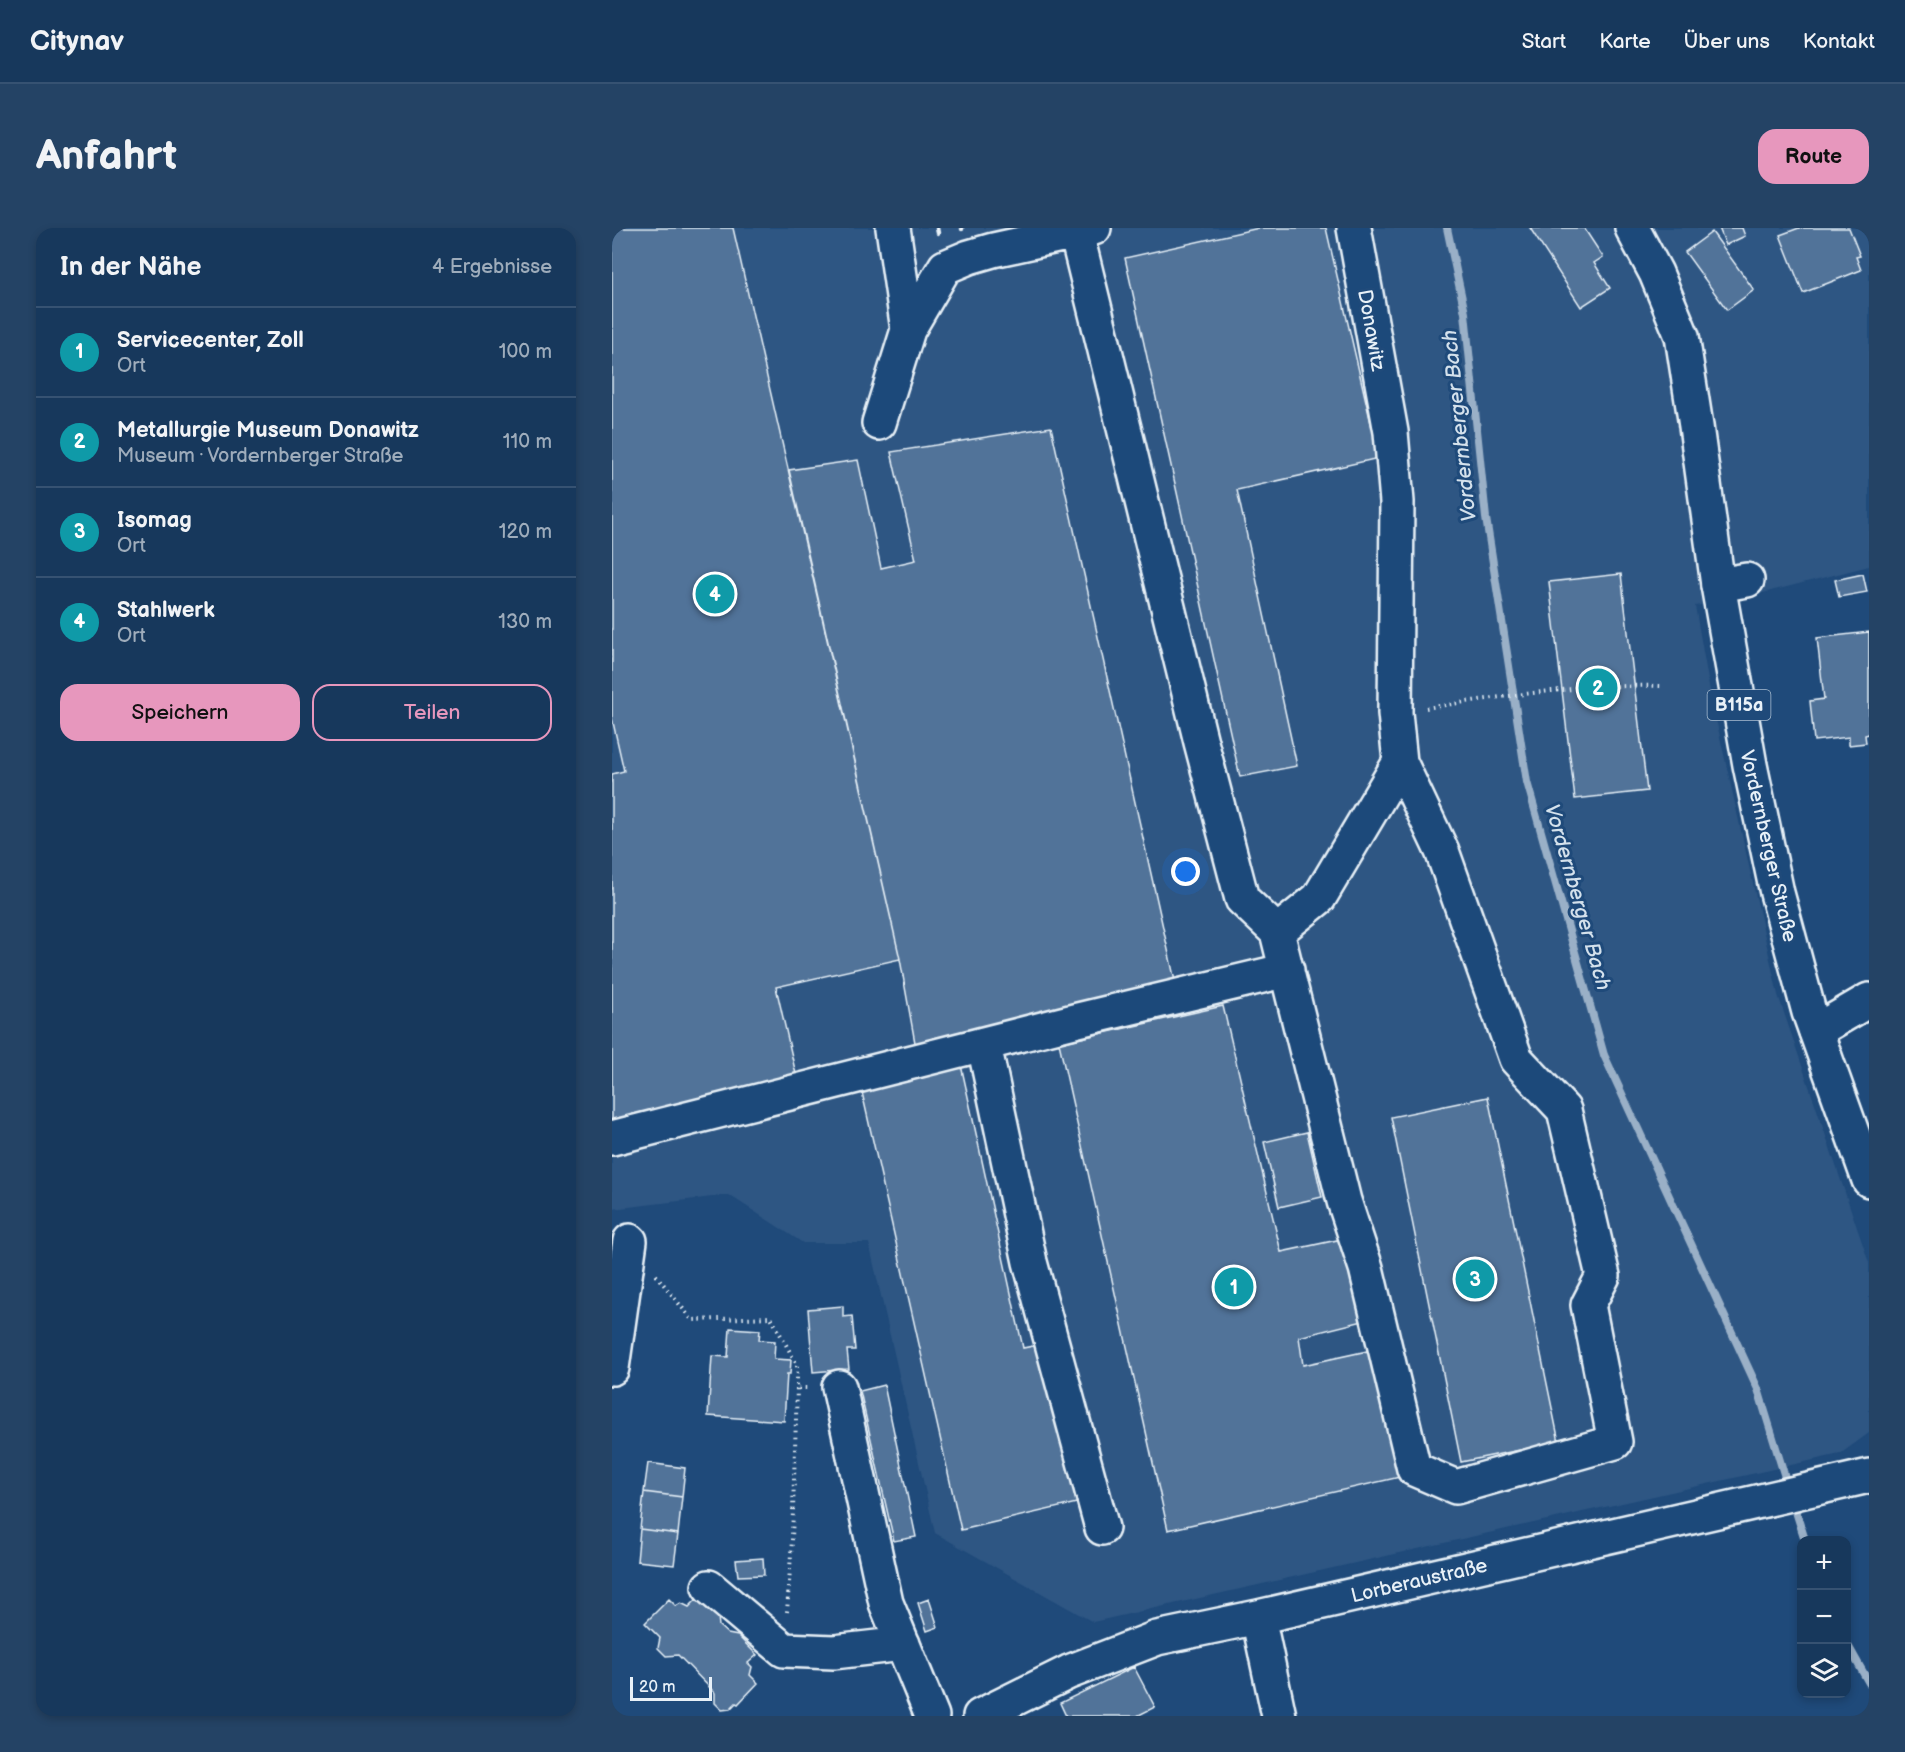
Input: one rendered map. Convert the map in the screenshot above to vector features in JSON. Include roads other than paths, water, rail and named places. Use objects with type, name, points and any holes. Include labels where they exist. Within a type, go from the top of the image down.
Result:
[{"type":"street","points":[[893,228],[908,330]]},
{"type":"street","name":"Donawitz","points":[[1287,970],[1344,1201],[1366,1268],[1414,1469],[1456,1487],[1615,1442],[1588,1305],[1603,1276],[1564,1110],[1516,1059],[1442,851],[1400,762],[1395,713],[1397,502],[1390,432],[1354,228]]},
{"type":"street","name":"Vordernberger Straße","points":[[1632,228],[1656,273],[1682,336],[1696,426],[1732,582],[1750,765],[1777,893],[1809,1012],[1869,1180]]},
{"type":"street","points":[[612,1138],[1078,1020],[1287,970],[1277,932],[1242,899],[1201,742],[1085,230],[985,253],[945,267],[908,330],[879,423]]},
{"type":"street","points":[[1277,932],[1319,898],[1400,762]]},
{"type":"street","points":[[1816,1031],[1869,1000]]},
{"type":"street","points":[[984,1045],[1030,1262],[1102,1528]]},
{"type":"street","points":[[612,1368],[630,1242]]},
{"type":"street","points":[[839,1387],[886,1603],[932,1716]]},
{"type":"street","name":"Lorberaustraße","points":[[981,1716],[1069,1672],[1157,1638],[1258,1617],[1862,1478]]},
{"type":"street","points":[[709,1587],[784,1650],[834,1652],[903,1644]]},
{"type":"street","points":[[1258,1617],[1279,1716]]},
{"type":"waterway","name":"Vordernberger Bach","points":[[1447,228],[1465,313],[1486,518],[1527,782],[1604,1055],[1758,1389],[1788,1487]]},
{"type":"waterway","name":"Vordernberger Bach","points":[[1793,1502],[1804,1536]]},
{"type":"waterway","name":"Vordernberger Bach","points":[[1847,1644],[1869,1683]]},
{"type":"railway","points":[[937,228],[938,233]]},
{"type":"place","name":"Stahlwerk","points":[[715,594]]},
{"type":"place","name":"Metallurgie Museum Donawitz","points":[[1598,688]]},
{"type":"place","name":"Isomag","points":[[1475,1279]]},
{"type":"place","name":"Servicecenter, Zoll","points":[[1234,1287]]}]
